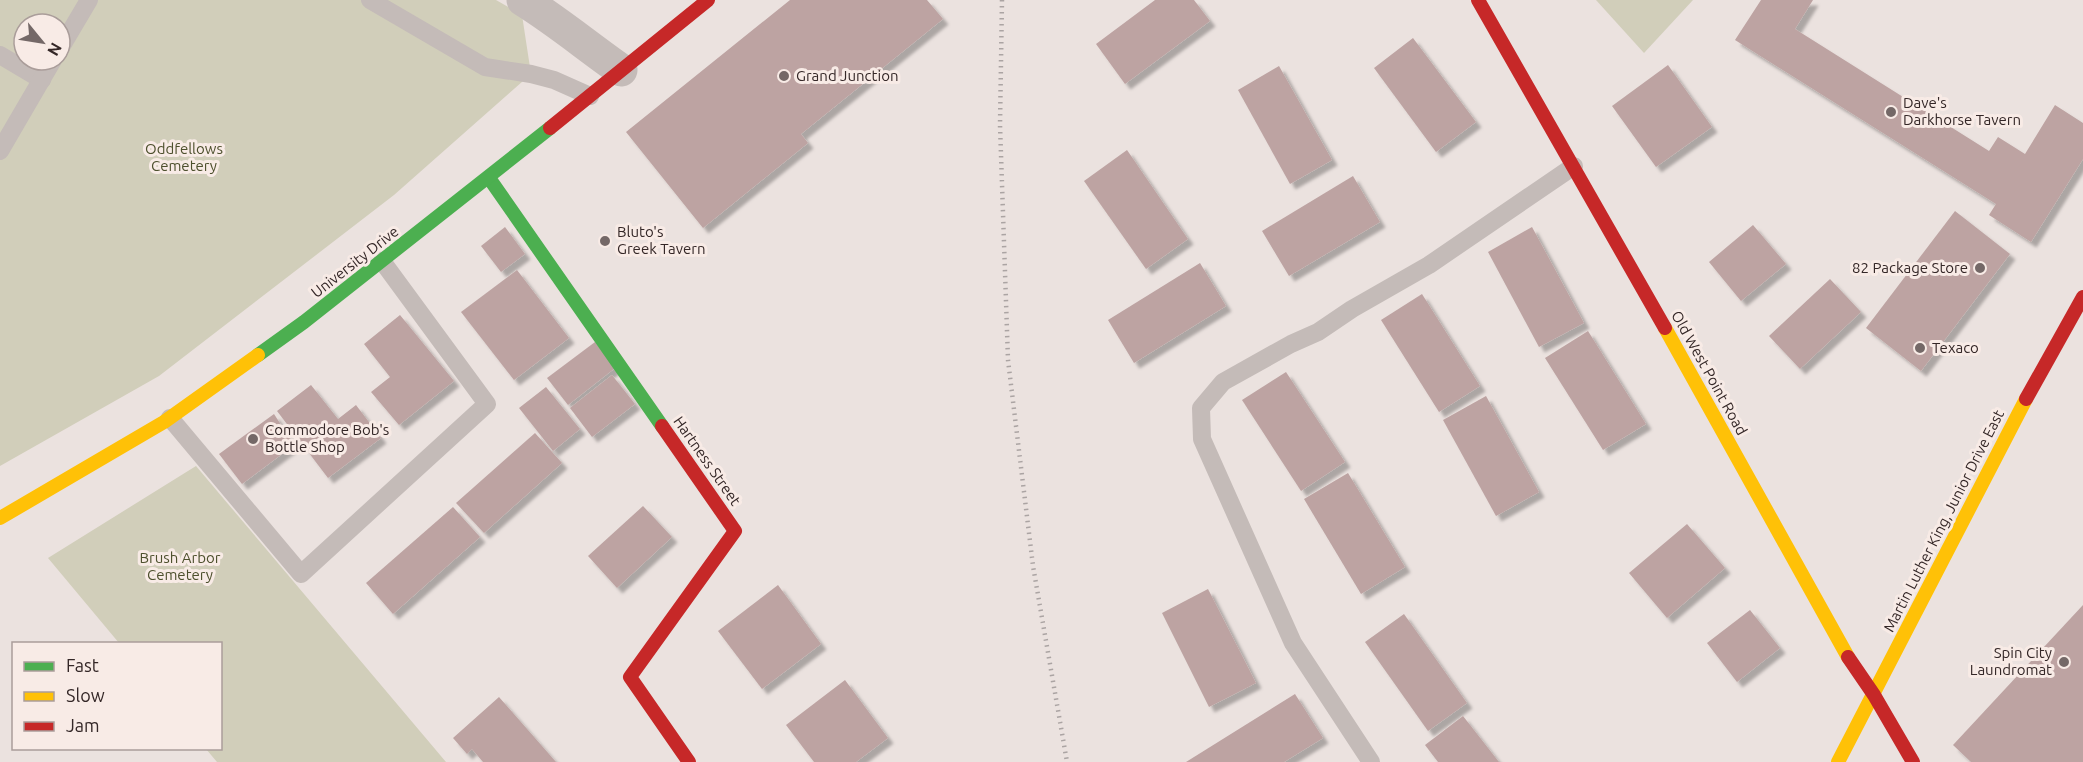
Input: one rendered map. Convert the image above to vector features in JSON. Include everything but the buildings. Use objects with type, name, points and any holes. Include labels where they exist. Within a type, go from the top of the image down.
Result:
[{"type":"street","points":[[523,0],[548,15],[621,70]]},
{"type":"street","name":"University Drive","points":[[0,518],[170,418],[304,322],[489,178],[708,0]]},
{"type":"street","name":"Old West Point Road","points":[[1478,0],[1698,386],[1842,648],[1874,695],[1912,762]]},
{"type":"street","name":"Hartness Street","points":[[489,178],[735,531],[630,676],[689,762]]},
{"type":"street","name":"Martin Luther King, Junior Drive East","points":[[1838,762],[2040,370],[2083,297]]},
{"type":"lane","points":[[72,29],[89,0]]},
{"type":"lane","points":[[370,0],[485,67],[554,80],[590,96]]},
{"type":"lane","points":[[0,55],[42,80]]},
{"type":"lane","points":[[0,152],[46,72]]},
{"type":"lane","points":[[1371,762],[1293,643],[1202,439],[1201,408],[1223,382],[1291,344],[1318,332],[1352,309],[1429,265],[1574,166]]},
{"type":"lane","points":[[170,418],[301,574],[487,404],[382,261]]},
{"type":"green space","name":"Oddfellows Cemetery","points":[[0,0],[496,0],[522,15],[531,74],[394,195],[159,376],[0,466]]},
{"type":"green space","points":[[1596,0],[1693,0],[1644,53]]},
{"type":"green space","name":"Brush Arbor Cemetery","points":[[196,466],[446,762],[217,762],[207,750],[222,750],[222,642],[118,642],[48,558]]},
{"type":"railway","points":[[1002,0],[1000,125],[1008,360],[1033,566],[1067,762]]},
{"type":"traffic: fast","points":[[258,355],[304,322],[550,128]]},
{"type":"traffic: fast","points":[[489,178],[662,426]]},
{"type":"traffic: slow","points":[[1665,328],[1848,657]]},
{"type":"traffic: slow","points":[[0,518],[164,422],[258,355]]},
{"type":"traffic: slow","points":[[1838,762],[2026,399]]},
{"type":"traffic: jam","points":[[550,128],[708,0]]},
{"type":"traffic: jam","points":[[1478,0],[1665,328]]},
{"type":"traffic: jam","points":[[2026,399],[2083,297]]},
{"type":"traffic: jam","points":[[662,426],[735,531],[630,677],[689,762]]},
{"type":"traffic: jam","points":[[1848,657],[1874,695],[1913,762]]},
{"type":"place","name":"Grand Junction","points":[[784,76]]},
{"type":"place","name":"Dave's Darkhorse Tavern","points":[[1891,112]]},
{"type":"place","name":"Bluto's Greek Tavern","points":[[605,241]]},
{"type":"place","name":"82 Package Store","points":[[1980,268]]},
{"type":"place","name":"Texaco","points":[[1920,348]]},
{"type":"place","name":"Commodore Bob's Bottle Shop","points":[[253,439]]},
{"type":"place","name":"Spin City Laundromat","points":[[2064,662]]}]
